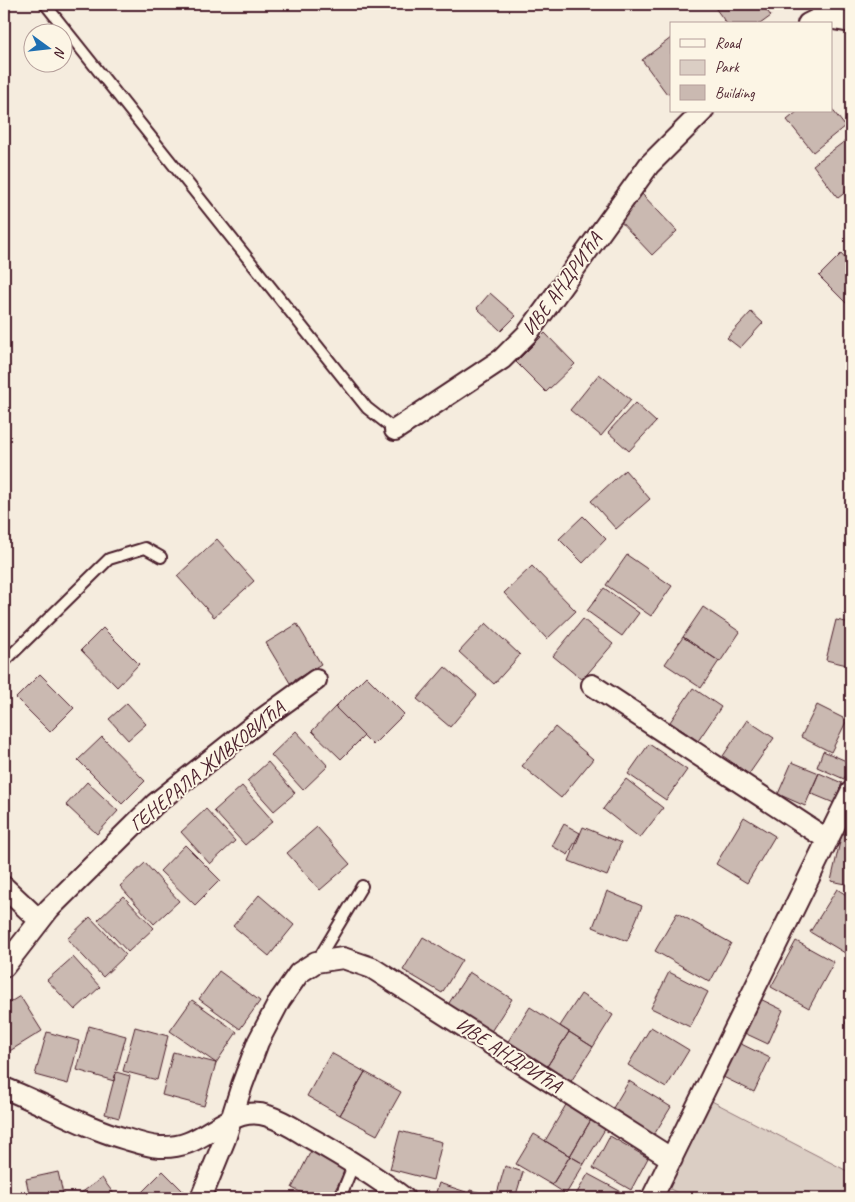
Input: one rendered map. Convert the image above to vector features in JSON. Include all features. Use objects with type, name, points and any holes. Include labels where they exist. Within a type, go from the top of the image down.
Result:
[{"type":"street","points":[[812,22],[822,17],[851,22]]},
{"type":"street","name":"ИВЕ АНДРИЋА","points":[[395,430],[502,359],[526,334],[544,311],[649,165],[702,112]]},
{"type":"street","name":"ГЕНЕРАЛА ЖИВКОВИЋА","points":[[4,967],[39,920],[154,804],[258,722],[316,680]]},
{"type":"street","points":[[592,685],[828,840]]},
{"type":"street","points":[[652,1198],[851,792]]},
{"type":"street","points":[[4,887],[39,920]]},
{"type":"street","name":"ИВЕ АНДРИЋА","points":[[316,962],[342,958],[372,968],[672,1160]]},
{"type":"street","points":[[201,1198],[232,1119],[258,1042],[280,1000],[299,972],[316,962]]},
{"type":"street","points":[[4,1088],[90,1127],[118,1137],[156,1146],[169,1147],[196,1140],[232,1119],[251,1114],[269,1116],[354,1163],[404,1198]]},
{"type":"lane","points":[[45,4],[367,408],[395,430]]},
{"type":"lane","points":[[4,662],[109,559],[146,548],[161,557]]},
{"type":"lane","points":[[316,962],[362,886]]},
{"type":"lane","points":[[340,1198],[354,1163]]},
{"type":"green space","points":[[702,1096],[851,1173],[851,1198],[688,1198],[660,1184]]},
{"type":"building","points":[[762,4],[771,16],[763,22],[726,22],[713,5]]},
{"type":"building","points":[[670,39],[670,92],[667,94],[642,60]]},
{"type":"building","points":[[832,109],[845,126],[813,152],[787,120],[797,112],[832,112]]},
{"type":"building","points":[[849,138],[851,141],[851,188],[838,198],[813,165]]},
{"type":"building","points":[[642,194],[677,231],[652,255],[617,218]]},
{"type":"building","points":[[841,254],[851,265],[851,301],[848,305],[819,276]]},
{"type":"building","points":[[490,293],[516,316],[501,331],[477,308]]},
{"type":"building","points":[[751,312],[763,323],[740,348],[727,338]]},
{"type":"building","points":[[545,333],[575,364],[546,392],[516,362]]},
{"type":"building","points":[[599,374],[631,400],[601,436],[570,410]]},
{"type":"building","points":[[635,403],[656,422],[629,451],[608,432]]},
{"type":"building","points":[[625,470],[650,499],[616,529],[591,501]]},
{"type":"building","points":[[583,516],[606,539],[583,563],[559,539]]},
{"type":"building","points":[[217,539],[254,581],[214,617],[177,576]]},
{"type":"building","points":[[627,555],[672,586],[651,616],[606,585]]},
{"type":"building","points":[[532,566],[576,611],[547,639],[504,593]]},
{"type":"building","points":[[604,588],[639,613],[622,636],[587,611]]},
{"type":"building","points":[[703,607],[740,632],[720,662],[683,637]]},
{"type":"building","points":[[583,619],[613,644],[582,680],[553,656]]},
{"type":"building","points":[[836,620],[851,623],[851,666],[826,660]]},
{"type":"building","points":[[486,623],[520,655],[494,684],[459,652]]},
{"type":"building","points":[[297,624],[321,664],[290,683],[266,643]]},
{"type":"building","points":[[103,628],[139,664],[117,687],[81,650]]},
{"type":"building","points":[[683,637],[719,661],[701,688],[665,664]]},
{"type":"building","points":[[445,667],[477,695],[450,727],[417,699]]},
{"type":"building","points":[[40,674],[74,708],[50,732],[16,698]]},
{"type":"building","points":[[366,676],[404,714],[373,745],[335,707]]},
{"type":"building","points":[[693,688],[721,707],[698,741],[670,722]]},
{"type":"building","points":[[127,703],[146,724],[128,740],[109,719]]},
{"type":"building","points":[[817,705],[847,720],[831,752],[801,737]]},
{"type":"building","points":[[335,707],[364,736],[341,759],[312,731]]},
{"type":"building","points":[[747,720],[774,738],[749,774],[723,756]]},
{"type":"building","points":[[555,727],[593,759],[561,798],[522,766]]},
{"type":"building","points":[[296,731],[328,766],[303,790],[271,755]]},
{"type":"building","points":[[102,737],[145,781],[122,804],[78,760]]},
{"type":"building","points":[[649,744],[687,770],[666,800],[628,774]]},
{"type":"building","points":[[823,751],[851,763],[844,779],[817,767]]},
{"type":"building","points":[[268,762],[295,793],[274,811],[247,781]]},
{"type":"building","points":[[792,762],[819,773],[805,806],[778,794]]},
{"type":"building","points":[[819,773],[842,783],[834,803],[810,793]]},
{"type":"building","points":[[626,779],[663,808],[640,838],[603,809]]},
{"type":"building","points":[[87,782],[118,811],[97,834],[66,805]]},
{"type":"building","points":[[242,786],[273,821],[245,845],[214,811]]},
{"type":"building","points":[[206,809],[235,841],[210,864],[181,832]]},
{"type":"building","points":[[744,817],[775,836],[747,883],[716,864]]},
{"type":"building","points":[[564,824],[580,833],[568,855],[552,846]]},
{"type":"building","points":[[317,827],[350,864],[320,890],[287,853]]},
{"type":"building","points":[[583,827],[621,843],[607,876],[569,861]]},
{"type":"building","points":[[842,833],[851,836],[851,885],[831,881]]},
{"type":"building","points":[[185,845],[220,880],[195,905],[160,871]]},
{"type":"building","points":[[145,863],[179,901],[154,924],[120,886]]},
{"type":"building","points":[[837,889],[851,898],[851,942],[845,953],[810,932]]},
{"type":"building","points":[[607,891],[642,906],[627,941],[593,927]]},
{"type":"building","points":[[259,895],[294,925],[269,956],[233,926]]},
{"type":"building","points":[[123,896],[154,928],[128,952],[98,920]]},
{"type":"building","points":[[677,913],[731,943],[710,982],[655,951]]},
{"type":"building","points":[[90,917],[126,955],[103,977],[67,939]]},
{"type":"building","points":[[423,937],[462,960],[442,993],[403,970]]},
{"type":"building","points":[[796,941],[834,962],[809,1008],[771,987]]},
{"type":"building","points":[[73,957],[100,987],[75,1010],[47,980]]},
{"type":"building","points":[[219,971],[260,1001],[240,1029],[199,999]]},
{"type":"building","points":[[469,972],[512,999],[490,1033],[447,1006]]},
{"type":"building","points":[[669,972],[708,992],[690,1027],[651,1008]]},
{"type":"building","points":[[581,994],[613,1015],[593,1047],[560,1026]]},
{"type":"building","points":[[20,996],[42,1031],[8,1052],[4,1045],[4,1006]]},
{"type":"building","points":[[754,996],[783,1010],[768,1044],[738,1030]]},
{"type":"building","points":[[192,1000],[237,1032],[216,1063],[170,1031]]},
{"type":"building","points":[[530,1007],[569,1032],[546,1068],[507,1043]]},
{"type":"building","points":[[851,1013],[851,1027],[845,1023]]},
{"type":"building","points":[[89,1026],[126,1036],[114,1081],[77,1070]]},
{"type":"building","points":[[135,1027],[168,1036],[157,1080],[123,1071]]},
{"type":"building","points":[[651,1027],[689,1050],[666,1088],[628,1065]]},
{"type":"building","points":[[47,1032],[79,1041],[68,1084],[35,1075]]},
{"type":"building","points":[[569,1032],[593,1047],[570,1083],[546,1068]]},
{"type":"building","points":[[735,1041],[770,1058],[754,1092],[719,1075]]},
{"type":"building","points":[[173,1052],[216,1063],[204,1106],[162,1095]]},
{"type":"building","points":[[331,1053],[365,1072],[340,1115],[307,1096]]},
{"type":"building","points":[[116,1072],[130,1076],[119,1118],[105,1114]]},
{"type":"building","points":[[365,1072],[401,1092],[377,1135],[340,1115]]},
{"type":"building","points":[[629,1081],[671,1107],[652,1138],[610,1113]]},
{"type":"building","points":[[567,1103],[592,1118],[570,1156],[545,1141]]},
{"type":"building","points":[[592,1118],[607,1126],[584,1164],[570,1156]]},
{"type":"building","points":[[400,1131],[442,1142],[433,1180],[390,1169]]},
{"type":"building","points":[[534,1134],[570,1156],[552,1185],[516,1164]]},
{"type":"building","points":[[610,1136],[648,1158],[631,1190],[593,1168]]},
{"type":"building","points":[[312,1149],[347,1167],[331,1198],[313,1198],[292,1188]]},
{"type":"building","points":[[570,1156],[584,1164],[566,1194],[552,1185]]},
{"type":"building","points":[[505,1166],[523,1172],[515,1198],[496,1197]]},
{"type":"building","points":[[163,1171],[190,1198],[142,1198],[139,1195]]},
{"type":"building","points":[[58,1172],[64,1198],[30,1198],[26,1179]]},
{"type":"building","points":[[588,1174],[629,1196],[628,1198],[574,1198]]},
{"type":"building","points":[[102,1178],[117,1198],[74,1198]]},
{"type":"building","points":[[439,1183],[466,1192],[464,1198],[434,1198]]},
{"type":"building","points":[[470,1190],[496,1197],[499,1198],[468,1198]]}]
